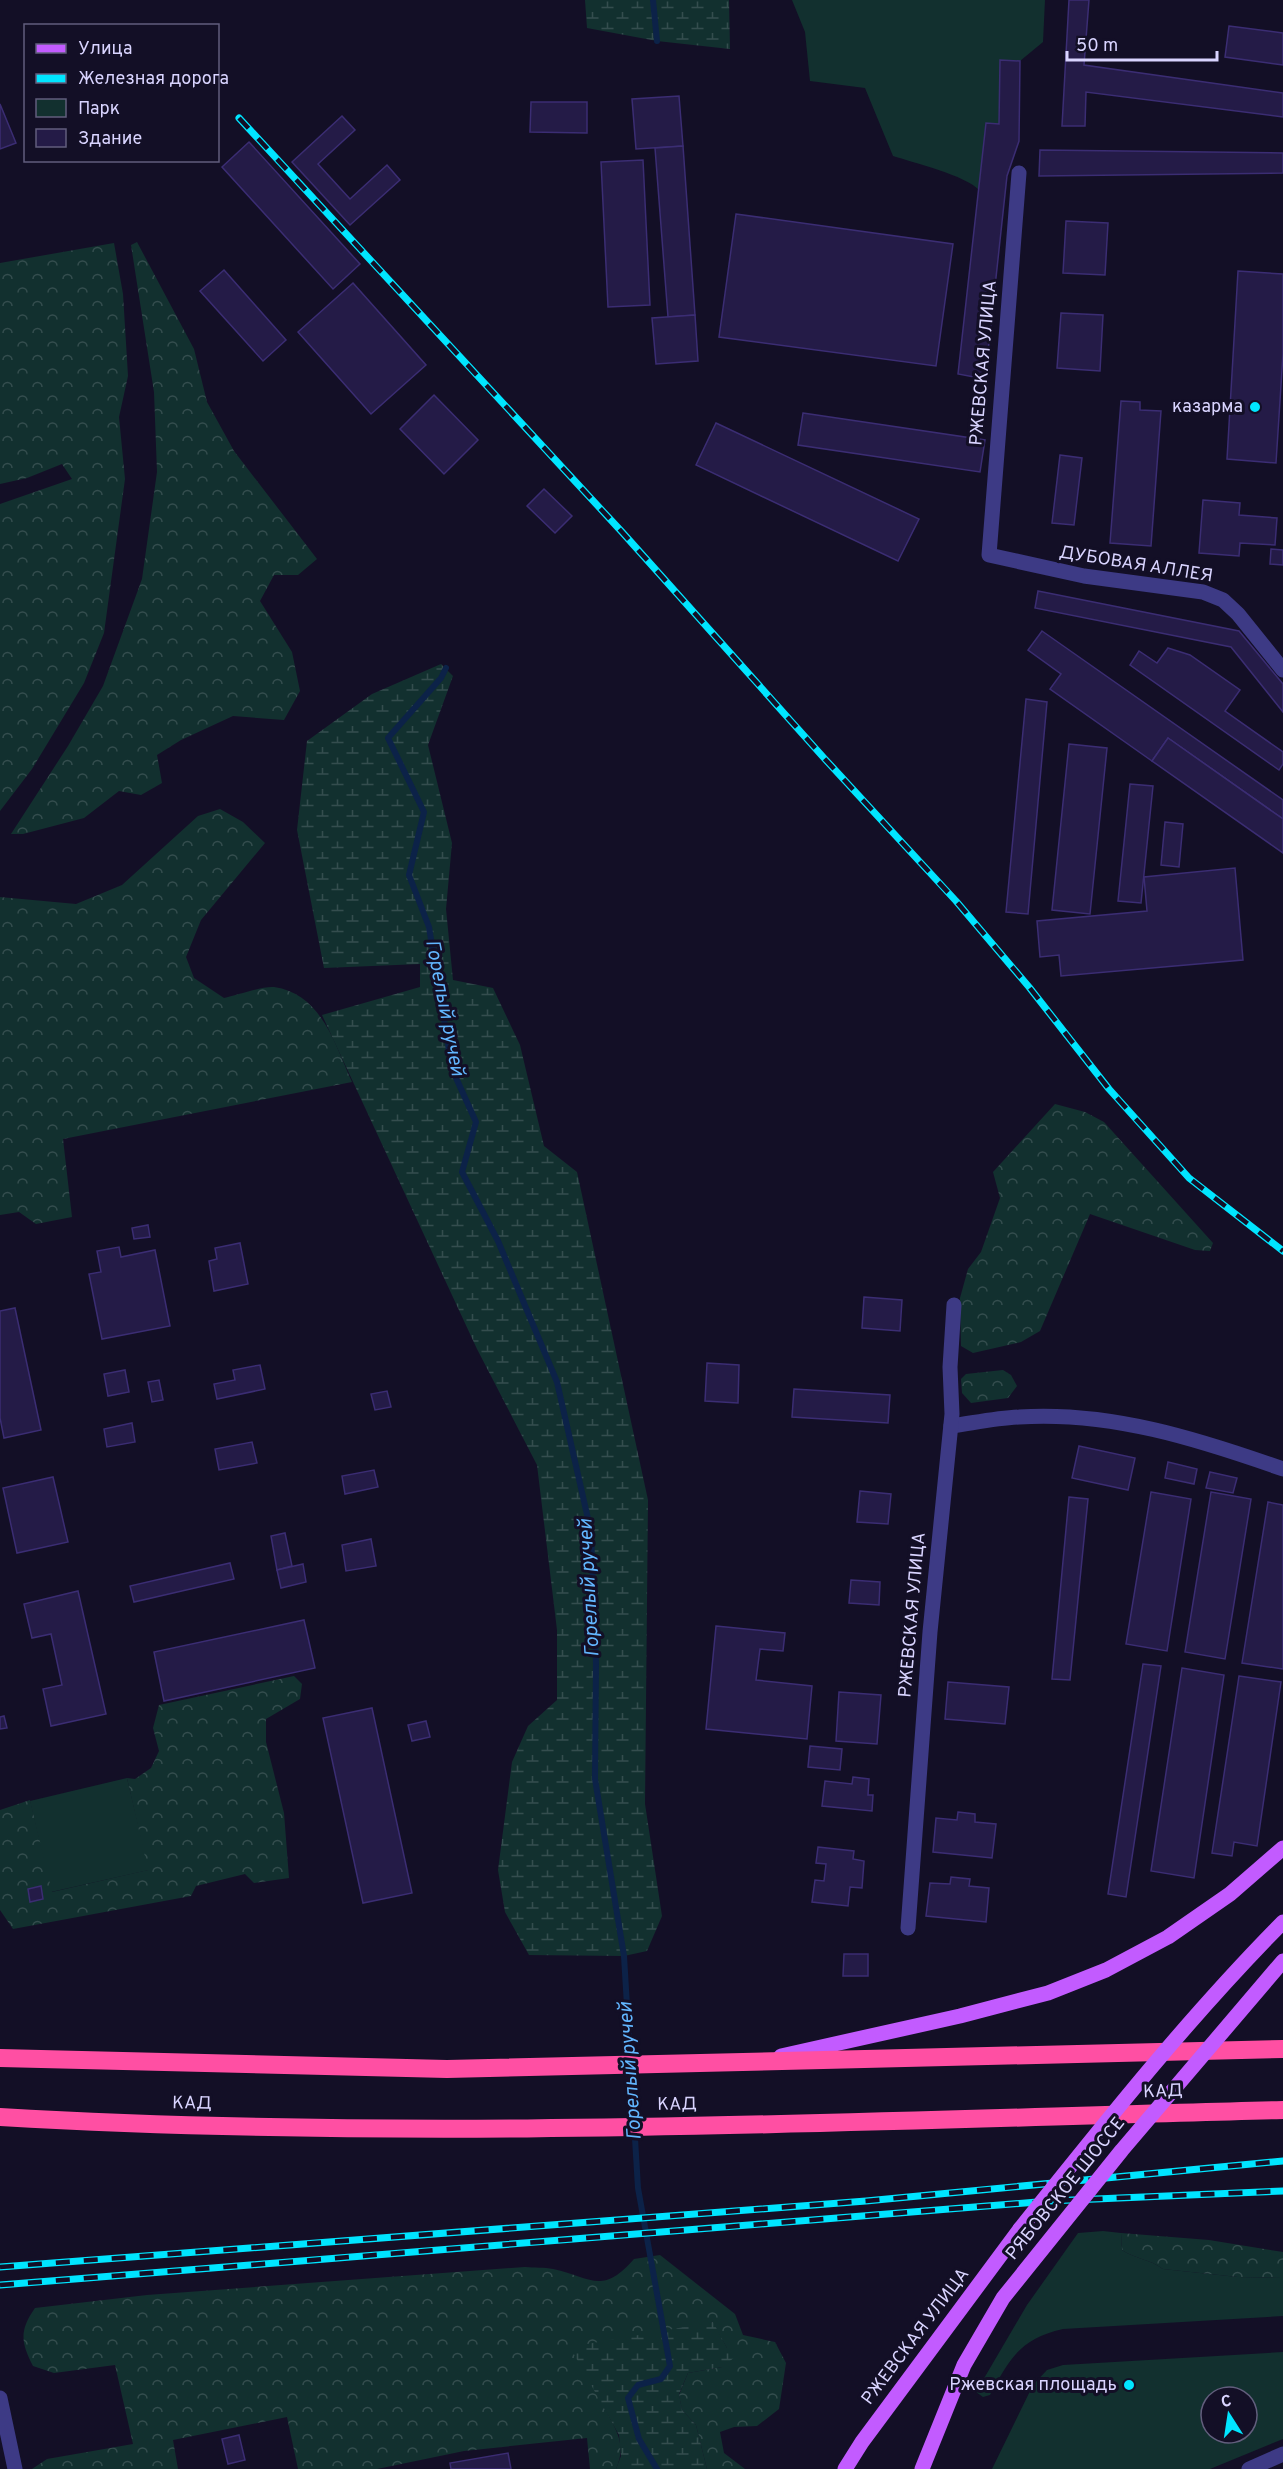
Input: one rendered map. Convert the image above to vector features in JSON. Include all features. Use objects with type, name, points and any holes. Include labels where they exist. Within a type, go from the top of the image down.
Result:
[{"type":"highway","points":[[0,2058],[321,2067],[484,2067],[1283,2049]]},
{"type":"highway","name":"КАД","points":[[0,2117],[130,2124],[581,2128],[1283,2110]]},
{"type":"main road","points":[[755,2062],[960,2016],[1048,1993],[1106,1970],[1168,1937],[1230,1894],[1283,1848]]},
{"type":"main road","name":"РЯБОВСКОЕ ШОССЕ","points":[[1020,2229],[1176,2038],[1283,1922]]},
{"type":"main road","name":"РЯБОВСКОЕ ШОССЕ","points":[[922,2469],[964,2366],[1002,2298],[1122,2150],[1283,1960]]},
{"type":"main road","name":"РЖЕВСКАЯ УЛИЦА","points":[[845,2469],[862,2442],[1020,2229]]},
{"type":"street","name":"РЖЕВСКАЯ УЛИЦА","points":[[988,555],[1019,173]]},
{"type":"street","name":"ДУБОВАЯ АЛЛЕЯ","points":[[988,555],[1075,575],[1203,592],[1223,600],[1238,614],[1283,670]]},
{"type":"street","name":"РЖЕВСКАЯ УЛИЦА","points":[[908,1928],[930,1632],[951,1426],[950,1367],[954,1305]]},
{"type":"street","points":[[951,1426],[1019,1417],[1072,1417],[1143,1426],[1283,1469]]},
{"type":"street","points":[[0,2398],[15,2469]]},
{"type":"street","points":[[1249,2469],[1283,2454]]},
{"type":"green space","points":[[585,0],[729,0],[730,49],[657,41],[587,28]]},
{"type":"green space","points":[[792,0],[1045,0],[1043,42],[1020,61],[1000,60],[999,124],[979,190],[952,175],[893,156],[865,88],[810,81],[805,32]]},
{"type":"green space","points":[[137,242],[194,349],[207,402],[234,451],[317,559],[298,575],[274,575],[260,601],[292,652],[300,691],[284,720],[233,716],[181,740],[157,755],[162,783],[141,795],[119,791],[84,818],[23,834],[11,834],[68,746],[103,686],[142,579],[157,472],[154,392],[131,245]]},
{"type":"green space","points":[[114,243],[123,294],[128,376],[119,417],[125,479],[104,633],[84,683],[32,769],[0,811],[0,504],[72,479],[62,464],[27,478],[0,484],[0,263]]},
{"type":"green space","points":[[441,664],[453,676],[428,745],[452,843],[446,909],[453,980],[493,988],[520,1045],[544,1146],[577,1172],[648,1500],[645,1804],[662,1916],[647,1951],[624,1956],[529,1955],[505,1912],[498,1870],[512,1762],[528,1726],[557,1700],[557,1630],[537,1465],[477,1349],[322,1015],[420,987],[420,964],[324,968],[297,830],[307,741],[372,694]]},
{"type":"green space","points":[[220,809],[243,822],[265,843],[201,920],[186,957],[194,978],[224,998],[274,987],[304,1000],[325,1023],[352,1082],[63,1139],[72,1217],[36,1224],[19,1212],[0,1215],[0,897],[76,904],[122,885],[198,816]]},
{"type":"green space","points":[[1055,1104],[1085,1112],[1104,1122],[1213,1243],[1210,1251],[1195,1250],[1090,1214],[1040,1331],[1021,1342],[973,1353],[961,1346],[960,1298],[968,1269],[981,1252],[1000,1198],[993,1172]]},
{"type":"green space","points":[[1003,1370],[1011,1375],[1017,1386],[1008,1398],[971,1403],[962,1393],[961,1379],[966,1374]]},
{"type":"green space","points":[[294,1676],[302,1684],[300,1699],[266,1719],[266,1742],[284,1813],[289,1878],[254,1883],[245,1874],[196,1886],[191,1896],[13,1929],[0,1910],[0,1810],[30,1800],[52,1892],[148,1870],[127,1778],[135,1779],[151,1768],[159,1751],[153,1728],[159,1705]]},
{"type":"green space","points":[[127,1778],[149,1870],[51,1892],[30,1801]]},
{"type":"green space","points":[[1103,2231],[1121,2233],[1122,2250],[1163,2269],[1238,2277],[1283,2278],[1283,2316],[1063,2329],[1036,2338],[1018,2352],[1004,2370],[990,2395],[983,2397],[976,2392],[1027,2305],[1078,2233]]},
{"type":"green space","points":[[1121,2233],[1209,2240],[1283,2252],[1283,2278],[1238,2277],[1163,2269],[1122,2250]]},
{"type":"green space","points":[[660,2255],[735,2314],[743,2335],[775,2342],[786,2363],[779,2409],[757,2426],[734,2427],[720,2432],[724,2453],[745,2469],[707,2469],[696,2425],[682,2410],[679,2395],[688,2373],[722,2367],[727,2348],[712,2322],[604,2407],[619,2437],[620,2452],[616,2469],[590,2469],[587,2438],[464,2451],[377,2469],[298,2469],[287,2417],[173,2440],[178,2469],[32,2469],[47,2459],[133,2444],[115,2365],[54,2373],[33,2366],[24,2343],[24,2330],[35,2308],[147,2295],[525,2267],[550,2268],[587,2279],[604,2281],[623,2270],[634,2259]]},
{"type":"green space","points":[[713,2322],[727,2348],[735,2357],[722,2367],[688,2373],[679,2394],[682,2410],[696,2425],[707,2469],[616,2469],[621,2456],[619,2435],[570,2347]]},
{"type":"green space","points":[[1283,2352],[1283,2439],[1210,2469],[992,2469],[1033,2385],[1047,2370],[1063,2365]]},
{"type":"building","points":[[1069,0],[1089,0],[1084,65],[1283,93],[1283,117],[1086,92],[1085,126],[1062,126]]},
{"type":"building","points":[[1229,26],[1283,33],[1283,65],[1225,57]]},
{"type":"building","points":[[1000,60],[1020,61],[1019,141],[1007,176],[985,379],[958,374],[986,123],[999,124]]},
{"type":"building","points":[[679,96],[683,146],[636,149],[632,99]]},
{"type":"building","points":[[531,102],[587,102],[587,133],[530,132]]},
{"type":"building","points":[[0,104],[16,143],[0,149]]},
{"type":"building","points":[[342,116],[355,130],[318,164],[350,199],[387,165],[400,180],[350,225],[292,162]]},
{"type":"building","points":[[249,142],[360,264],[333,289],[222,167]]},
{"type":"building","points":[[683,146],[695,315],[668,317],[655,148]]},
{"type":"building","points":[[1040,150],[1283,153],[1283,173],[1039,176]]},
{"type":"building","points":[[643,160],[650,305],[608,307],[601,162]]},
{"type":"building","points":[[736,214],[953,244],[936,366],[719,337]]},
{"type":"building","points":[[1066,221],[1108,223],[1105,275],[1063,273]]},
{"type":"building","points":[[224,270],[286,340],[263,361],[200,291]]},
{"type":"building","name":"казарма","points":[[1238,271],[1283,274],[1283,354],[1276,463],[1227,459]]},
{"type":"building","points":[[353,283],[426,365],[371,414],[298,332]]},
{"type":"building","points":[[1061,313],[1103,315],[1100,371],[1057,368]]},
{"type":"building","points":[[695,315],[698,361],[656,364],[652,318]]},
{"type":"building","points":[[434,395],[478,440],[444,474],[400,429]]},
{"type":"building","points":[[1121,401],[1140,402],[1140,410],[1161,411],[1151,546],[1110,543]]},
{"type":"building","points":[[803,413],[985,440],[980,472],[798,445]]},
{"type":"building","points":[[716,423],[919,519],[898,561],[696,465]]},
{"type":"building","points":[[1060,455],[1082,458],[1074,525],[1052,523]]},
{"type":"building","points":[[544,489],[572,516],[555,533],[527,506]]},
{"type":"building","points":[[1203,500],[1240,503],[1239,515],[1277,518],[1275,545],[1240,543],[1239,556],[1199,553]]},
{"type":"building","points":[[1271,549],[1283,550],[1283,565],[1270,564]]},
{"type":"building","points":[[1038,591],[1239,631],[1283,684],[1283,712],[1231,647],[1035,608]]},
{"type":"building","points":[[1042,631],[1283,800],[1283,819],[1168,738],[1152,761],[1050,689],[1061,674],[1028,650]]},
{"type":"building","points":[[1168,648],[1190,655],[1240,690],[1225,711],[1283,752],[1283,764],[1279,770],[1130,665],[1139,651],[1157,663]]},
{"type":"building","points":[[1026,699],[1047,702],[1028,914],[1006,912]]},
{"type":"building","points":[[1168,738],[1283,819],[1283,853],[1152,761]]},
{"type":"building","points":[[1069,744],[1107,748],[1090,914],[1052,910]]},
{"type":"building","points":[[1130,784],[1153,786],[1141,903],[1118,901]]},
{"type":"building","points":[[1165,822],[1183,824],[1179,867],[1161,865]]},
{"type":"building","points":[[1235,868],[1243,960],[1061,976],[1059,955],[1040,957],[1037,921],[1147,911],[1144,877]]},
{"type":"building","points":[[148,1225],[150,1237],[134,1239],[132,1228]]},
{"type":"building","points":[[240,1243],[248,1284],[214,1291],[209,1261],[217,1259],[215,1248]]},
{"type":"building","points":[[119,1247],[121,1257],[155,1250],[170,1326],[102,1339],[89,1274],[101,1272],[97,1251]]},
{"type":"building","points":[[864,1297],[902,1300],[900,1331],[862,1328]]},
{"type":"building","points":[[15,1308],[41,1430],[4,1438],[0,1418],[0,1311]]},
{"type":"building","points":[[707,1363],[739,1365],[738,1403],[705,1401]]},
{"type":"building","points":[[260,1365],[265,1389],[217,1399],[214,1384],[235,1380],[233,1370]]},
{"type":"building","points":[[125,1370],[129,1392],[108,1396],[104,1374]]},
{"type":"building","points":[[159,1380],[163,1400],[152,1402],[148,1382]]},
{"type":"building","points":[[794,1389],[890,1395],[888,1423],[792,1417]]},
{"type":"building","points":[[387,1391],[391,1407],[375,1410],[371,1394]]},
{"type":"building","points":[[132,1423],[135,1442],[107,1447],[104,1429]]},
{"type":"building","points":[[252,1442],[257,1463],[219,1470],[215,1449]]},
{"type":"building","points":[[1079,1446],[1135,1458],[1128,1490],[1072,1478]]},
{"type":"building","points":[[1168,1462],[1197,1469],[1194,1484],[1165,1478]]},
{"type":"building","points":[[374,1470],[378,1487],[345,1494],[342,1476]]},
{"type":"building","points":[[1210,1472],[1237,1478],[1233,1493],[1206,1488]]},
{"type":"building","points":[[53,1477],[68,1542],[17,1553],[3,1488]]},
{"type":"building","points":[[860,1491],[891,1494],[888,1524],[857,1522]]},
{"type":"building","points":[[1151,1492],[1191,1499],[1167,1651],[1126,1644]]},
{"type":"building","points":[[1211,1492],[1251,1499],[1225,1659],[1185,1652]]},
{"type":"building","points":[[1069,1497],[1088,1499],[1070,1680],[1052,1679]]},
{"type":"building","points":[[1268,1502],[1283,1505],[1283,1669],[1242,1663]]},
{"type":"building","points":[[285,1533],[292,1566],[277,1570],[271,1536]]},
{"type":"building","points":[[371,1539],[376,1566],[346,1571],[342,1545]]},
{"type":"building","points":[[230,1563],[234,1579],[134,1602],[130,1586]]},
{"type":"building","points":[[303,1564],[306,1582],[281,1588],[277,1570]]},
{"type":"building","points":[[851,1580],[880,1582],[879,1605],[849,1603]]},
{"type":"building","points":[[78,1591],[106,1714],[51,1726],[43,1689],[62,1685],[51,1634],[32,1638],[24,1604]]},
{"type":"building","points":[[304,1620],[315,1668],[164,1701],[154,1652]]},
{"type":"building","points":[[716,1626],[785,1633],[783,1651],[760,1649],[756,1680],[812,1686],[807,1739],[706,1729]]},
{"type":"building","points":[[1143,1664],[1161,1666],[1126,1897],[1108,1894]]},
{"type":"building","points":[[1182,1668],[1224,1675],[1194,1878],[1151,1871]]},
{"type":"building","points":[[1239,1676],[1281,1682],[1257,1846],[1234,1842],[1232,1856],[1212,1853]]},
{"type":"building","points":[[948,1682],[1009,1687],[1005,1724],[945,1719]]},
{"type":"building","points":[[839,1692],[881,1695],[877,1744],[836,1741]]},
{"type":"building","points":[[372,1708],[412,1893],[363,1903],[323,1718]]},
{"type":"building","points":[[4,1716],[7,1728],[0,1729],[0,1717]]},
{"type":"building","points":[[426,1721],[430,1737],[412,1741],[408,1725]]},
{"type":"building","points":[[810,1746],[842,1749],[840,1770],[808,1767]]},
{"type":"building","points":[[853,1777],[869,1779],[868,1795],[873,1795],[872,1811],[822,1806],[825,1781],[852,1784]]},
{"type":"building","points":[[958,1812],[975,1814],[975,1822],[996,1824],[992,1858],[933,1852],[936,1818],[957,1820]]},
{"type":"building","points":[[818,1847],[854,1851],[853,1859],[864,1861],[862,1888],[850,1887],[848,1906],[812,1902],[815,1880],[824,1881],[826,1864],[816,1863]]},
{"type":"building","points":[[951,1877],[970,1879],[969,1886],[989,1888],[986,1922],[926,1916],[930,1883],[950,1884]]},
{"type":"building","points":[[41,1886],[43,1899],[30,1902],[28,1889]]},
{"type":"building","points":[[844,1954],[868,1954],[868,1976],[843,1976]]},
{"type":"building","points":[[239,2435],[245,2460],[228,2464],[222,2439]]},
{"type":"building","points":[[508,2453],[511,2469],[451,2469],[450,2463]]},
{"type":"waterway","name":"Горелый ручей","points":[[653,0],[657,41]]},
{"type":"waterway","name":"Горелый ручей","points":[[446,668],[441,678],[388,738],[424,812],[409,875],[429,927],[452,1069],[476,1122],[462,1172],[498,1241],[557,1382],[591,1532],[596,1663],[595,1779],[624,1956],[638,2188],[670,2366],[661,2379],[638,2385],[628,2398],[639,2439],[657,2469]]},
{"type":"railway","points":[[239,118],[622,532],[824,758],[956,901],[1029,987],[1109,1089],[1189,1178],[1283,1251]]},
{"type":"railway","points":[[0,2267],[866,2201],[1283,2161]]},
{"type":"railway","points":[[0,2285],[1049,2201],[1283,2191]]},
{"type":"place","name":"казарма","points":[[1255,407]]},
{"type":"place","name":"Ржевская площадь","points":[[1129,2385]]}]
